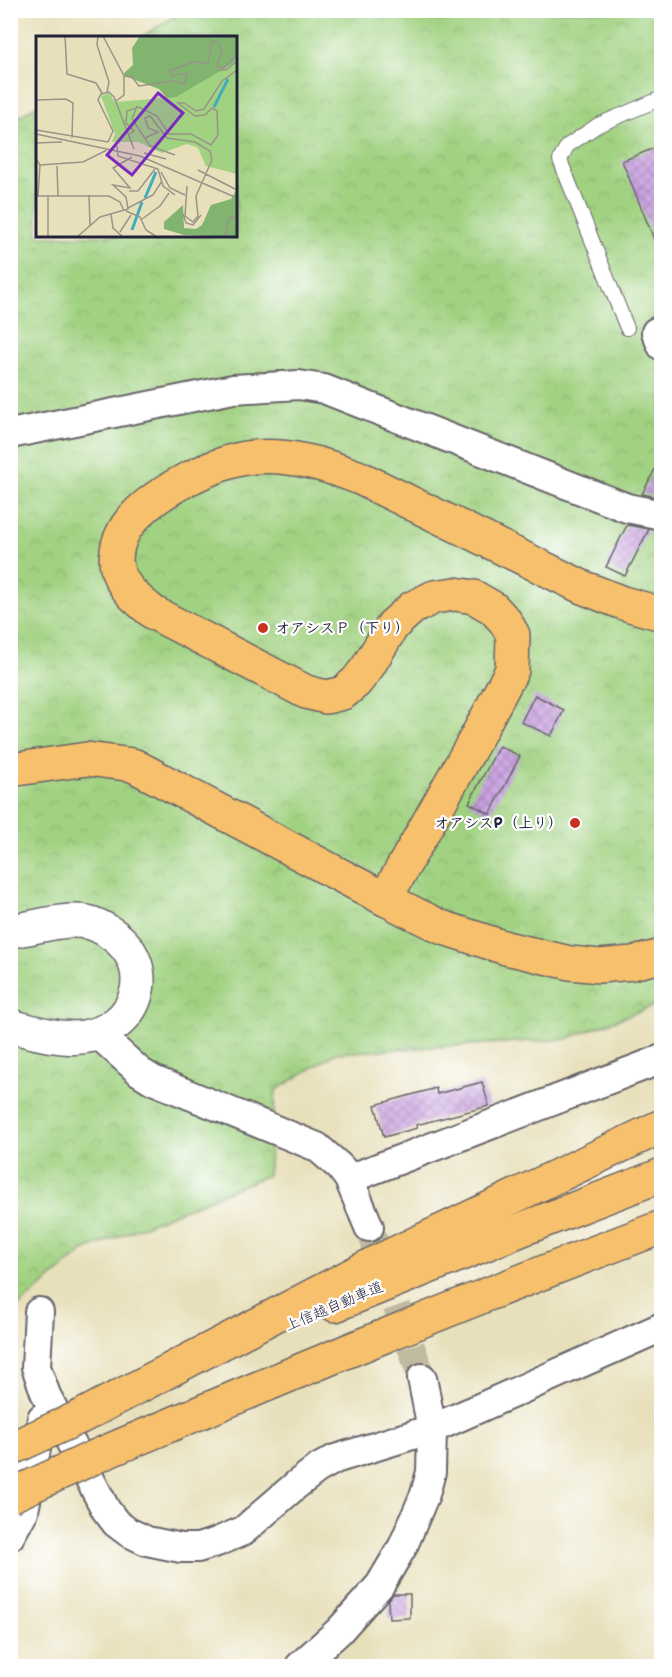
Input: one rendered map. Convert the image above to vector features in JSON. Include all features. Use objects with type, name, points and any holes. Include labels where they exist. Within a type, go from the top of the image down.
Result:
[{"type":"highway","points":[[385,899],[512,670],[513,635],[505,621],[492,608],[474,597],[455,594],[434,597],[412,608],[393,625],[367,668],[343,693],[326,697],[306,692],[154,613],[137,599],[124,583],[117,569],[117,553],[121,536],[133,518],[179,483],[204,471],[251,457],[278,456],[302,459],[327,465],[360,478],[582,586],[623,603],[662,614]]},
{"type":"highway","points":[[10,770],[87,759],[134,765],[441,927],[506,948],[570,963],[600,966],[632,963],[662,956]]},
{"type":"highway","points":[[80,1417],[377,1262],[662,1126]]},
{"type":"highway","name":"上信越自動車道","points":[[10,1449],[329,1307],[662,1175]]},
{"type":"highway","points":[[12,1520],[99,1455],[344,1352],[662,1227]]},
{"type":"highway","points":[[344,1352],[662,1251]]},
{"type":"street","points":[[10,434],[233,389],[299,385],[324,389],[627,508],[662,515]]},
{"type":"street","points":[[10,931],[55,922],[90,922],[106,929],[130,951],[136,966],[138,982],[130,1010],[122,1020],[98,1034],[63,1037],[10,1026]]},
{"type":"street","points":[[98,1034],[140,1072],[153,1080],[317,1147],[340,1167],[349,1179],[369,1227]]},
{"type":"street","points":[[349,1179],[662,1059]]},
{"type":"street","points":[[39,1312],[36,1367],[46,1395],[106,1510],[128,1533],[147,1541],[181,1548],[198,1548],[243,1531],[317,1469],[335,1459],[432,1429],[662,1327]]},
{"type":"street","points":[[300,1666],[339,1631],[380,1585],[402,1546],[425,1494],[431,1472],[432,1429],[422,1378]]},
{"type":"street","points":[[12,1520],[24,1511],[46,1395]]},
{"type":"lane","points":[[627,328],[560,160],[567,146],[598,125],[662,98]]},
{"type":"green space","points":[[183,11],[661,11],[661,1003],[566,1039],[336,1053],[276,1090],[268,1175],[83,1251],[11,1313],[11,122],[36,106],[36,237],[237,237],[237,36],[143,36]]},
{"type":"building","points":[[662,145],[662,256],[661,256],[622,161]]},
{"type":"building","points":[[662,456],[662,498],[642,494]]},
{"type":"building","points":[[627,525],[649,529],[625,576],[606,567]]},
{"type":"building","points":[[535,695],[564,710],[551,736],[521,722]]},
{"type":"building","points":[[499,746],[520,756],[490,814],[469,803]]},
{"type":"building","points":[[482,1082],[489,1106],[416,1125],[417,1128],[384,1137],[375,1105],[436,1088],[437,1094]]},
{"type":"building","points":[[393,1594],[410,1594],[410,1618],[389,1619],[388,1601]]},
{"type":"tunnel","points":[[369,1227],[422,1378]]},
{"type":"place","name":"オアシスＰ（下り）","points":[[263,628]]},
{"type":"place","name":"オアシスP（上り）","points":[[575,823]]}]
